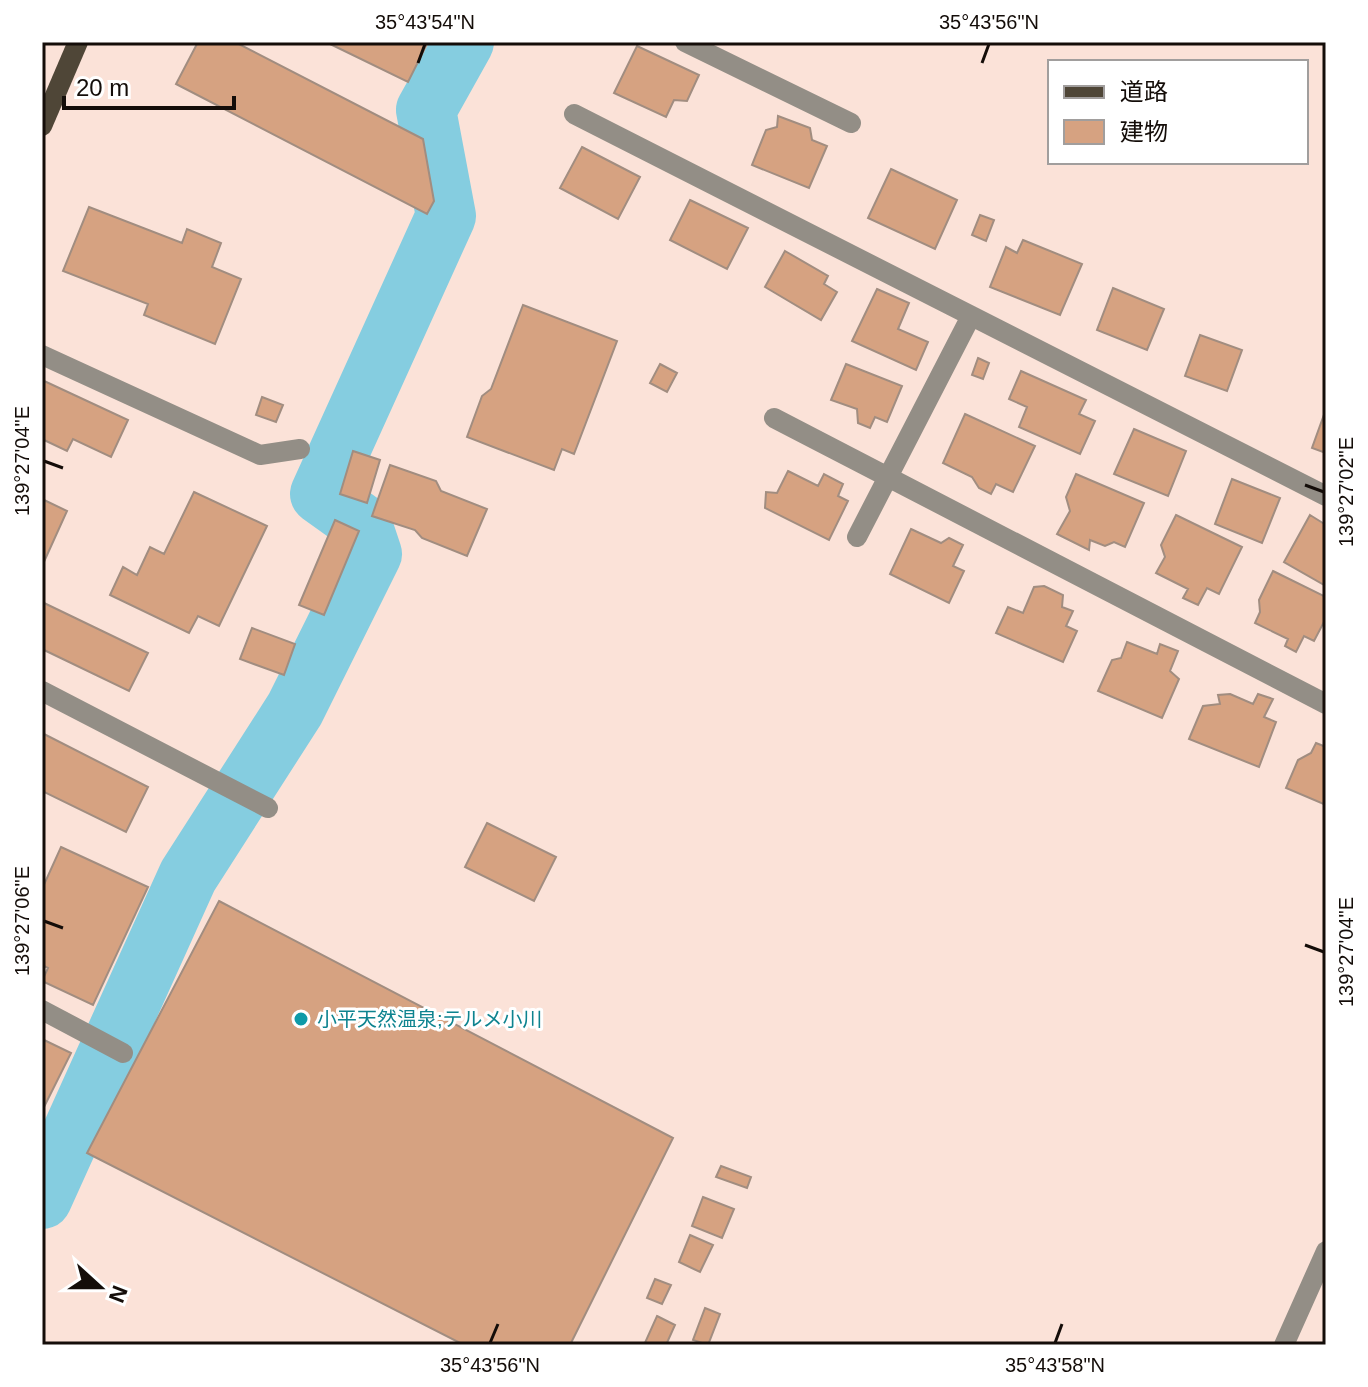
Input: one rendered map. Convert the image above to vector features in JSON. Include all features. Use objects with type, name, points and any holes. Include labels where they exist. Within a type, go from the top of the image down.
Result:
[{"type":"main road","points":[[42,126],[78,42]]},
{"type":"street","points":[[685,42],[851,123]]},
{"type":"street","points":[[574,114],[1326,496]]},
{"type":"street","points":[[857,537],[971,316]]},
{"type":"street","points":[[42,355],[260,455],[300,449]]},
{"type":"street","points":[[774,418],[1326,704]]},
{"type":"street","points":[[42,691],[268,808]]},
{"type":"street","points":[[42,1010],[123,1053]]},
{"type":"street","points":[[1284,1345],[1326,1251]]},
{"type":"building","points":[[198,42],[235,42],[423,139],[434,201],[427,214],[176,84]]},
{"type":"building","points":[[326,42],[428,42],[408,82]]},
{"type":"building","points":[[637,46],[699,75],[687,101],[674,100],[666,117],[614,93]]},
{"type":"building","points":[[778,116],[810,128],[812,140],[827,146],[809,188],[752,165],[766,130],[777,127]]},
{"type":"building","points":[[582,147],[640,177],[618,219],[560,188]]},
{"type":"building","points":[[891,169],[957,200],[935,249],[868,218]]},
{"type":"building","points":[[690,200],[748,228],[727,269],[670,240]]},
{"type":"building","points":[[89,207],[182,243],[187,229],[221,243],[212,267],[241,279],[215,344],[144,315],[148,304],[63,271]]},
{"type":"building","points":[[980,215],[994,220],[986,241],[972,235]]},
{"type":"building","points":[[1023,240],[1082,264],[1060,315],[990,287],[1006,247],[1017,253]]},
{"type":"building","points":[[785,251],[828,276],[824,284],[837,292],[821,320],[765,287]]},
{"type":"building","points":[[1113,288],[1164,309],[1147,350],[1097,330]]},
{"type":"building","points":[[877,289],[909,303],[898,329],[928,342],[916,370],[852,341]]},
{"type":"building","points":[[523,305],[617,341],[574,454],[562,449],[554,470],[467,437],[482,396],[491,389]]},
{"type":"building","points":[[1200,335],[1242,350],[1227,391],[1185,376]]},
{"type":"building","points":[[978,358],[989,363],[983,379],[972,375]]},
{"type":"building","points":[[660,364],[677,373],[667,392],[650,383]]},
{"type":"building","points":[[846,364],[902,386],[887,422],[875,417],[870,428],[858,423],[857,409],[831,400]]},
{"type":"building","points":[[1021,371],[1086,400],[1079,414],[1095,421],[1080,454],[1019,427],[1027,407],[1009,399]]},
{"type":"building","points":[[42,380],[128,420],[111,457],[73,439],[67,451],[42,439]]},
{"type":"building","points":[[262,397],[283,405],[276,422],[256,415]]},
{"type":"building","points":[[1326,409],[1326,453],[1312,448]]},
{"type":"building","points":[[965,414],[1035,446],[1013,492],[996,484],[991,494],[979,488],[972,477],[943,463]]},
{"type":"building","points":[[1134,429],[1186,451],[1168,496],[1114,474]]},
{"type":"building","points":[[353,451],[380,460],[367,503],[340,494]]},
{"type":"building","points":[[390,465],[436,481],[441,491],[487,509],[467,556],[422,538],[415,530],[372,516]]},
{"type":"building","points":[[788,471],[818,486],[824,474],[843,484],[838,496],[848,501],[829,540],[765,508],[766,492],[777,493]]},
{"type":"building","points":[[1076,474],[1144,503],[1125,547],[1114,542],[1105,546],[1090,540],[1089,550],[1057,534],[1070,511],[1066,497]]},
{"type":"building","points":[[1232,479],[1280,498],[1262,543],[1215,524]]},
{"type":"building","points":[[194,492],[267,526],[219,626],[198,616],[189,633],[110,595],[123,567],[137,575],[150,547],[164,554]]},
{"type":"building","points":[[42,499],[67,511],[43,564],[42,563]]},
{"type":"building","points":[[1176,515],[1242,547],[1219,594],[1207,588],[1198,605],[1183,598],[1188,589],[1156,573],[1165,557],[1161,545]]},
{"type":"building","points":[[1310,515],[1326,525],[1326,586],[1284,562]]},
{"type":"building","points":[[335,520],[359,531],[324,615],[299,605]]},
{"type":"building","points":[[911,529],[941,543],[949,538],[963,545],[953,566],[964,571],[949,603],[890,574]]},
{"type":"building","points":[[1273,571],[1326,597],[1326,618],[1314,641],[1304,636],[1296,652],[1285,646],[1288,639],[1255,623],[1260,612],[1259,600]]},
{"type":"building","points":[[1044,586],[1063,595],[1062,607],[1073,611],[1066,626],[1077,631],[1063,662],[996,633],[1008,607],[1023,613],[1034,587]]},
{"type":"building","points":[[42,602],[148,653],[129,691],[42,649]]},
{"type":"building","points":[[252,628],[295,644],[284,675],[240,659]]},
{"type":"building","points":[[1127,642],[1157,654],[1160,644],[1178,651],[1170,671],[1179,679],[1162,718],[1098,691],[1112,660],[1121,658]]},
{"type":"building","points":[[1230,694],[1253,704],[1258,694],[1273,699],[1264,717],[1276,722],[1259,767],[1189,739],[1203,706],[1220,704],[1218,695]]},
{"type":"building","points":[[42,733],[148,787],[126,832],[42,791]]},
{"type":"building","points":[[1316,743],[1326,747],[1326,805],[1286,788],[1298,760],[1311,753]]},
{"type":"building","points":[[487,823],[556,857],[534,901],[465,867]]},
{"type":"building","points":[[61,847],[148,887],[93,1005],[42,981],[48,968],[42,965],[42,889]]},
{"type":"building","name":"小平天然温泉;テルメ小川","points":[[219,901],[673,1138],[570,1345],[464,1345],[87,1153]]},
{"type":"building","points":[[42,1039],[71,1053],[42,1111]]},
{"type":"building","points":[[721,1166],[751,1177],[747,1188],[716,1177]]},
{"type":"building","points":[[703,1197],[734,1209],[722,1238],[692,1226]]},
{"type":"building","points":[[690,1235],[713,1245],[700,1272],[679,1262]]},
{"type":"building","points":[[655,1279],[671,1285],[662,1304],[647,1298]]},
{"type":"building","points":[[705,1308],[720,1314],[708,1345],[693,1340]]},
{"type":"building","points":[[657,1316],[675,1325],[666,1345],[644,1345]]},
{"type":"waterway","points":[[42,1199],[188,876],[295,709],[372,554],[362,524],[320,494],[446,216],[426,110],[464,42]]},
{"type":"place","name":"小平天然温泉;テルメ小川","points":[[301,1019]]}]
